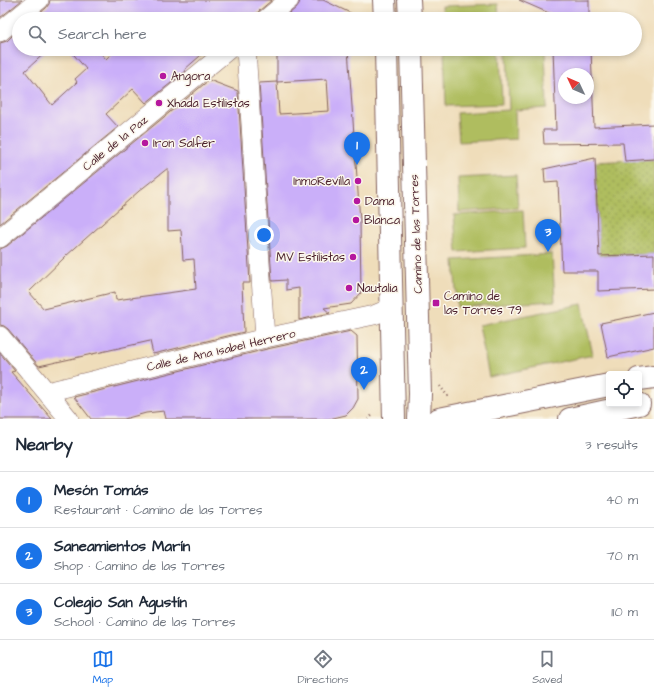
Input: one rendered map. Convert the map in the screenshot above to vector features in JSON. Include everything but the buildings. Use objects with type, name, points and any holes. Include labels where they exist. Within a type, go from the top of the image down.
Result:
[{"type":"main road","points":[[384,0],[385,12]]},
{"type":"main road","points":[[409,0],[410,12]]},
{"type":"main road","name":"Camino de las Torres","points":[[385,416],[392,303],[386,56]]},
{"type":"main road","name":"Camino de las Torres","points":[[411,56],[420,394],[419,419]]},
{"type":"main road","points":[[642,378],[654,376]]},
{"type":"main road","points":[[439,419],[606,386]]},
{"type":"main road","points":[[642,403],[654,401]]},
{"type":"main road","points":[[570,419],[625,407]]},
{"type":"street","points":[[24,12],[39,0]]},
{"type":"street","points":[[274,12],[289,0]]},
{"type":"street","points":[[0,32],[12,22]]},
{"type":"street","name":"Calle de la Paz","points":[[0,238],[221,56]]},
{"type":"street","points":[[246,56],[266,338]]},
{"type":"street","name":"Calle de Ana Isabel Herrero","points":[[47,392],[266,338],[374,315],[386,310],[392,303]]},
{"type":"street","points":[[0,336],[69,419]]},
{"type":"path","points":[[368,419],[385,416]]},
{"type":"green space","points":[[498,4],[499,12],[442,12],[442,6]]},
{"type":"green space","points":[[444,56],[500,56],[502,104],[446,106]]},
{"type":"green space","points":[[507,56],[545,56],[547,108],[515,110],[516,139],[459,142],[457,113],[509,110]]},
{"type":"green space","points":[[654,159],[654,254],[599,256],[595,162]]},
{"type":"green space","points":[[516,175],[518,208],[459,212],[458,178]]},
{"type":"green space","points":[[523,210],[525,248],[457,252],[454,215]]},
{"type":"green space","points":[[552,254],[555,301],[457,307],[454,260]]},
{"type":"green space","points":[[582,304],[593,355],[489,377],[479,325]]},
{"type":"place","name":"Angora","points":[[163,76]]},
{"type":"place","name":"Xhada Estilistas","points":[[159,103]]},
{"type":"place","name":"Iron Salfer","points":[[145,143]]},
{"type":"place","name":"Mesón Tomás","points":[[357,165]]},
{"type":"place","name":"InmoRevilla","points":[[358,181]]},
{"type":"place","name":"Dama","points":[[357,201]]},
{"type":"place","name":"Blanca","points":[[356,220]]},
{"type":"place","name":"Colegio San Agustín","points":[[548,252]]},
{"type":"place","name":"MV Estilistas","points":[[353,257]]},
{"type":"place","name":"Nautalia","points":[[349,288]]},
{"type":"place","name":"Camino de las Torres 79","points":[[436,303]]},
{"type":"place","name":"Saneamientos Marín","points":[[364,390]]}]
